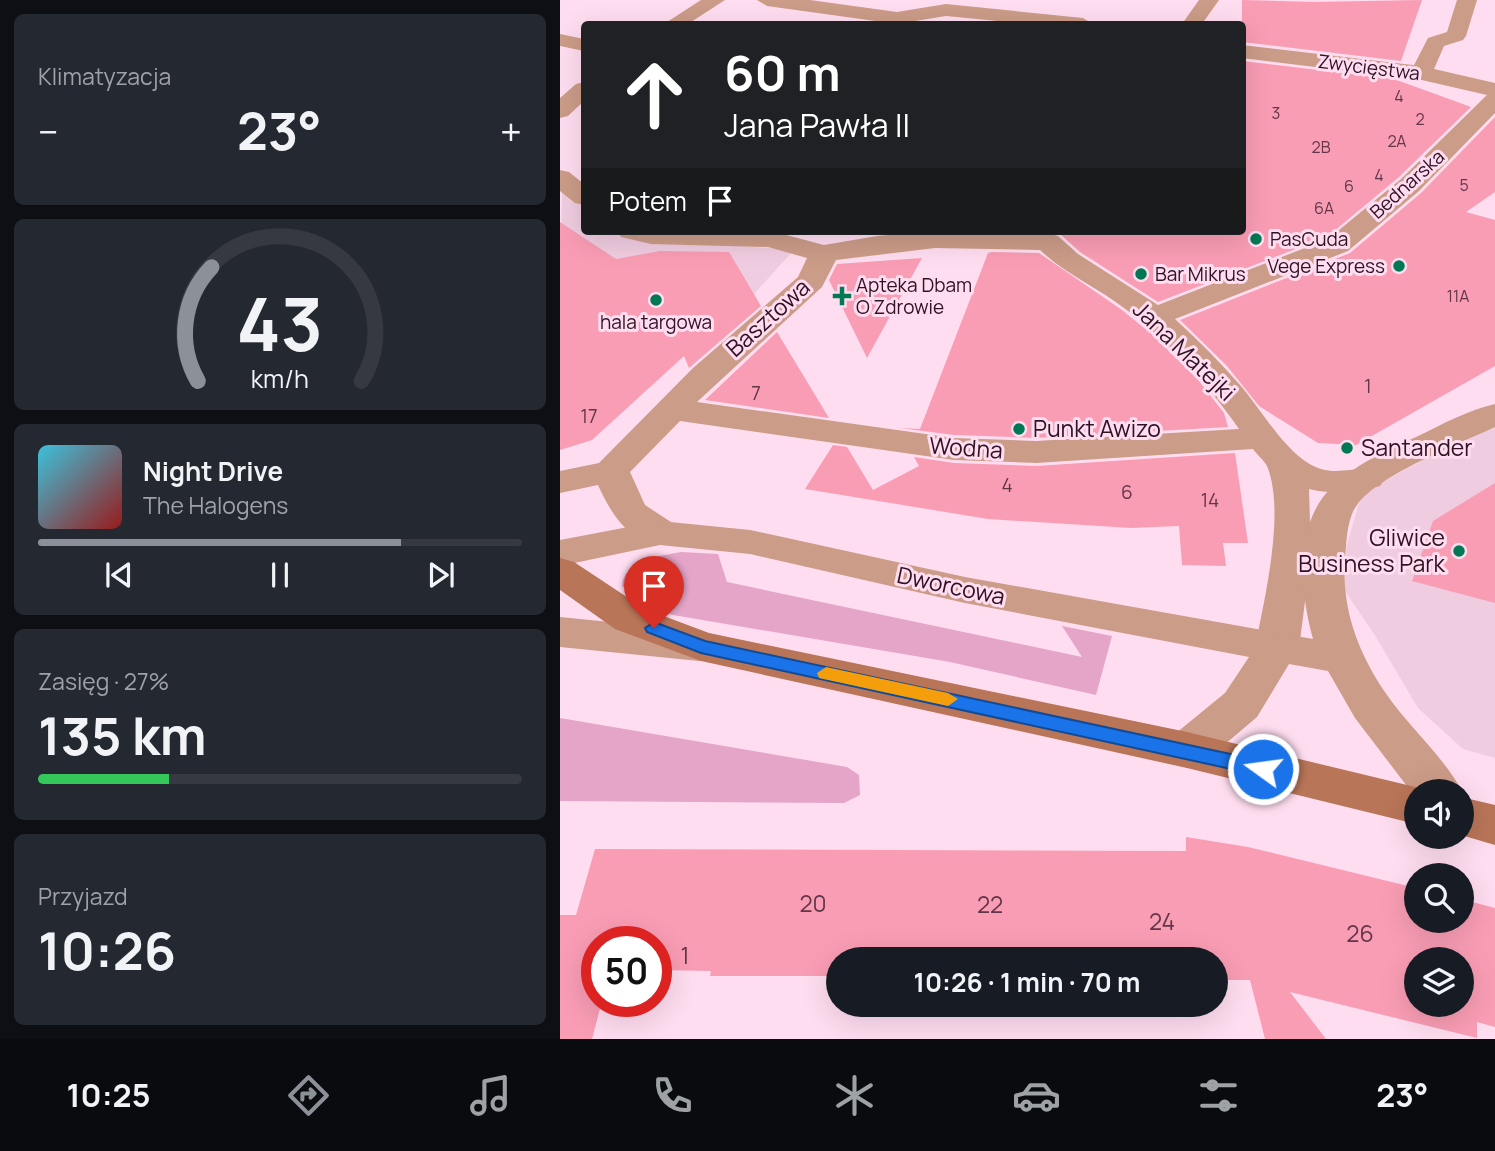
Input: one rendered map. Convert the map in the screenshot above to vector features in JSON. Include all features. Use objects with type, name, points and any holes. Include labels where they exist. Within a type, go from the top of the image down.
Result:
[{"type":"main road","points":[[560,571],[630,619],[701,646],[1187,750],[1404,802]]},
{"type":"main road","points":[[1474,820],[1495,825]]},
{"type":"street","points":[[679,21],[715,0]]},
{"type":"street","points":[[767,0],[896,21],[952,5],[1062,21]]},
{"type":"street","points":[[1194,21],[1209,0]]},
{"type":"street","points":[[1421,73],[1435,42],[1456,36],[1467,0]]},
{"type":"street","points":[[560,40],[581,44]]},
{"type":"street","name":"Zwycięstwa","points":[[1246,51],[1421,73],[1495,90]]},
{"type":"street","points":[[561,109],[581,92]]},
{"type":"street","name":"Bednarska","points":[[1154,317],[1338,245],[1410,185],[1495,100]]},
{"type":"street","points":[[560,178],[581,195]]},
{"type":"street","points":[[647,235],[782,236],[824,254]]},
{"type":"street","name":"Jana Matejki","points":[[1054,236],[1064,259],[1135,301],[1154,317],[1234,399],[1274,450],[1300,475],[1342,483],[1367,478]]},
{"type":"street","name":"Basztowa","points":[[611,471],[670,409],[811,281],[824,254],[870,238],[1016,240],[1054,236]]},
{"type":"street","name":"Wodna","points":[[670,409],[954,449],[1036,452],[1274,450]]},
{"type":"street","points":[[1428,779],[1365,699],[1343,659],[1328,617],[1321,563],[1332,517],[1344,496],[1367,478],[1495,414]]},
{"type":"street","points":[[1187,750],[1241,705],[1278,648],[1291,561],[1293,511],[1274,450]]},
{"type":"street","points":[[560,482],[611,471],[629,512],[660,533]]},
{"type":"street","name":"Dworcowa","points":[[560,553],[660,533],[750,542],[965,590],[1343,659]]},
{"type":"street","points":[[560,632],[701,646]]},
{"type":"shaded area","name":"hala targowa","points":[[562,192],[581,204],[581,235],[629,235],[634,238],[794,250],[754,294],[704,339],[560,296]]},
{"type":"shaded area","points":[[1495,421],[1495,758],[1463,749],[1418,708],[1376,637],[1337,579],[1362,493]]},
{"type":"shaded area","points":[[681,552],[718,554],[727,582],[1082,657],[1062,626],[1112,636],[1096,695],[950,662],[673,615],[646,607],[622,586],[624,577],[636,565]]},
{"type":"shaded area","points":[[560,718],[847,767],[859,775],[860,795],[844,803],[560,801]]},
{"type":"building","points":[[1242,0],[1422,0],[1401,61],[1246,42],[1246,21],[1242,21]]},
{"type":"building","points":[[1246,61],[1394,79],[1471,107],[1399,177],[1327,237],[1158,302],[1080,252],[1061,235],[1246,235]]},
{"type":"building","points":[[1495,117],[1495,192],[1466,212],[1495,220],[1495,366],[1356,445],[1318,443],[1259,406],[1227,366],[1180,320],[1350,253],[1421,193]]},
{"type":"building","name":"hala targowa","points":[[560,222],[616,259],[660,251],[729,252],[761,306],[689,368],[684,356],[592,440],[560,450]]},
{"type":"building","points":[[988,253],[1039,253],[1122,310],[1154,336],[1199,381],[1224,413],[1228,427],[1036,438],[954,435],[900,428],[920,429]]},
{"type":"building","points":[[922,258],[867,358],[829,280],[837,264]]},
{"type":"building","points":[[777,332],[829,418],[705,400]]},
{"type":"building","points":[[833,445],[847,447],[873,490],[919,466],[914,457],[954,463],[1036,466],[1235,453],[1248,543],[1223,543],[1226,566],[1182,565],[1179,526],[1131,528],[988,519],[805,489]]},
{"type":"building","name":"Gliwice Business Park","points":[[1495,483],[1495,603],[1412,581],[1433,521]]},
{"type":"building","points":[[1186,837],[1248,847],[1404,885],[1404,933],[1474,933],[1474,902],[1495,908],[1495,1027],[1477,1022],[1477,1038],[1290,992],[1326,1039],[1265,1039],[1250,980],[1228,980],[1228,947],[826,947],[826,976],[710,976],[711,971],[672,970],[672,926],[581,926],[581,1017],[598,1017],[592,1039],[560,1039],[560,915],[576,915],[595,849],[1186,851]]},
{"type":"slow traffic","points":[[826,673],[948,699]]},
{"type":"place","name":"PasCuda","points":[[1256,239]]},
{"type":"place","name":"Vege Express","points":[[1399,266]]},
{"type":"place","name":"Bar Mikrus","points":[[1141,274]]},
{"type":"place","name":"Apteka Dbam O Zdrowie","points":[[842,296]]},
{"type":"place","name":"hala targowa","points":[[656,300]]},
{"type":"place","name":"Punkt Awizo","points":[[1019,429]]},
{"type":"place","name":"Santander","points":[[1347,448]]},
{"type":"place","name":"Gliwice Business Park","points":[[1459,551]]},
{"type":"route","points":[[654,628],[701,646],[1187,750],[1263,769]]}]
